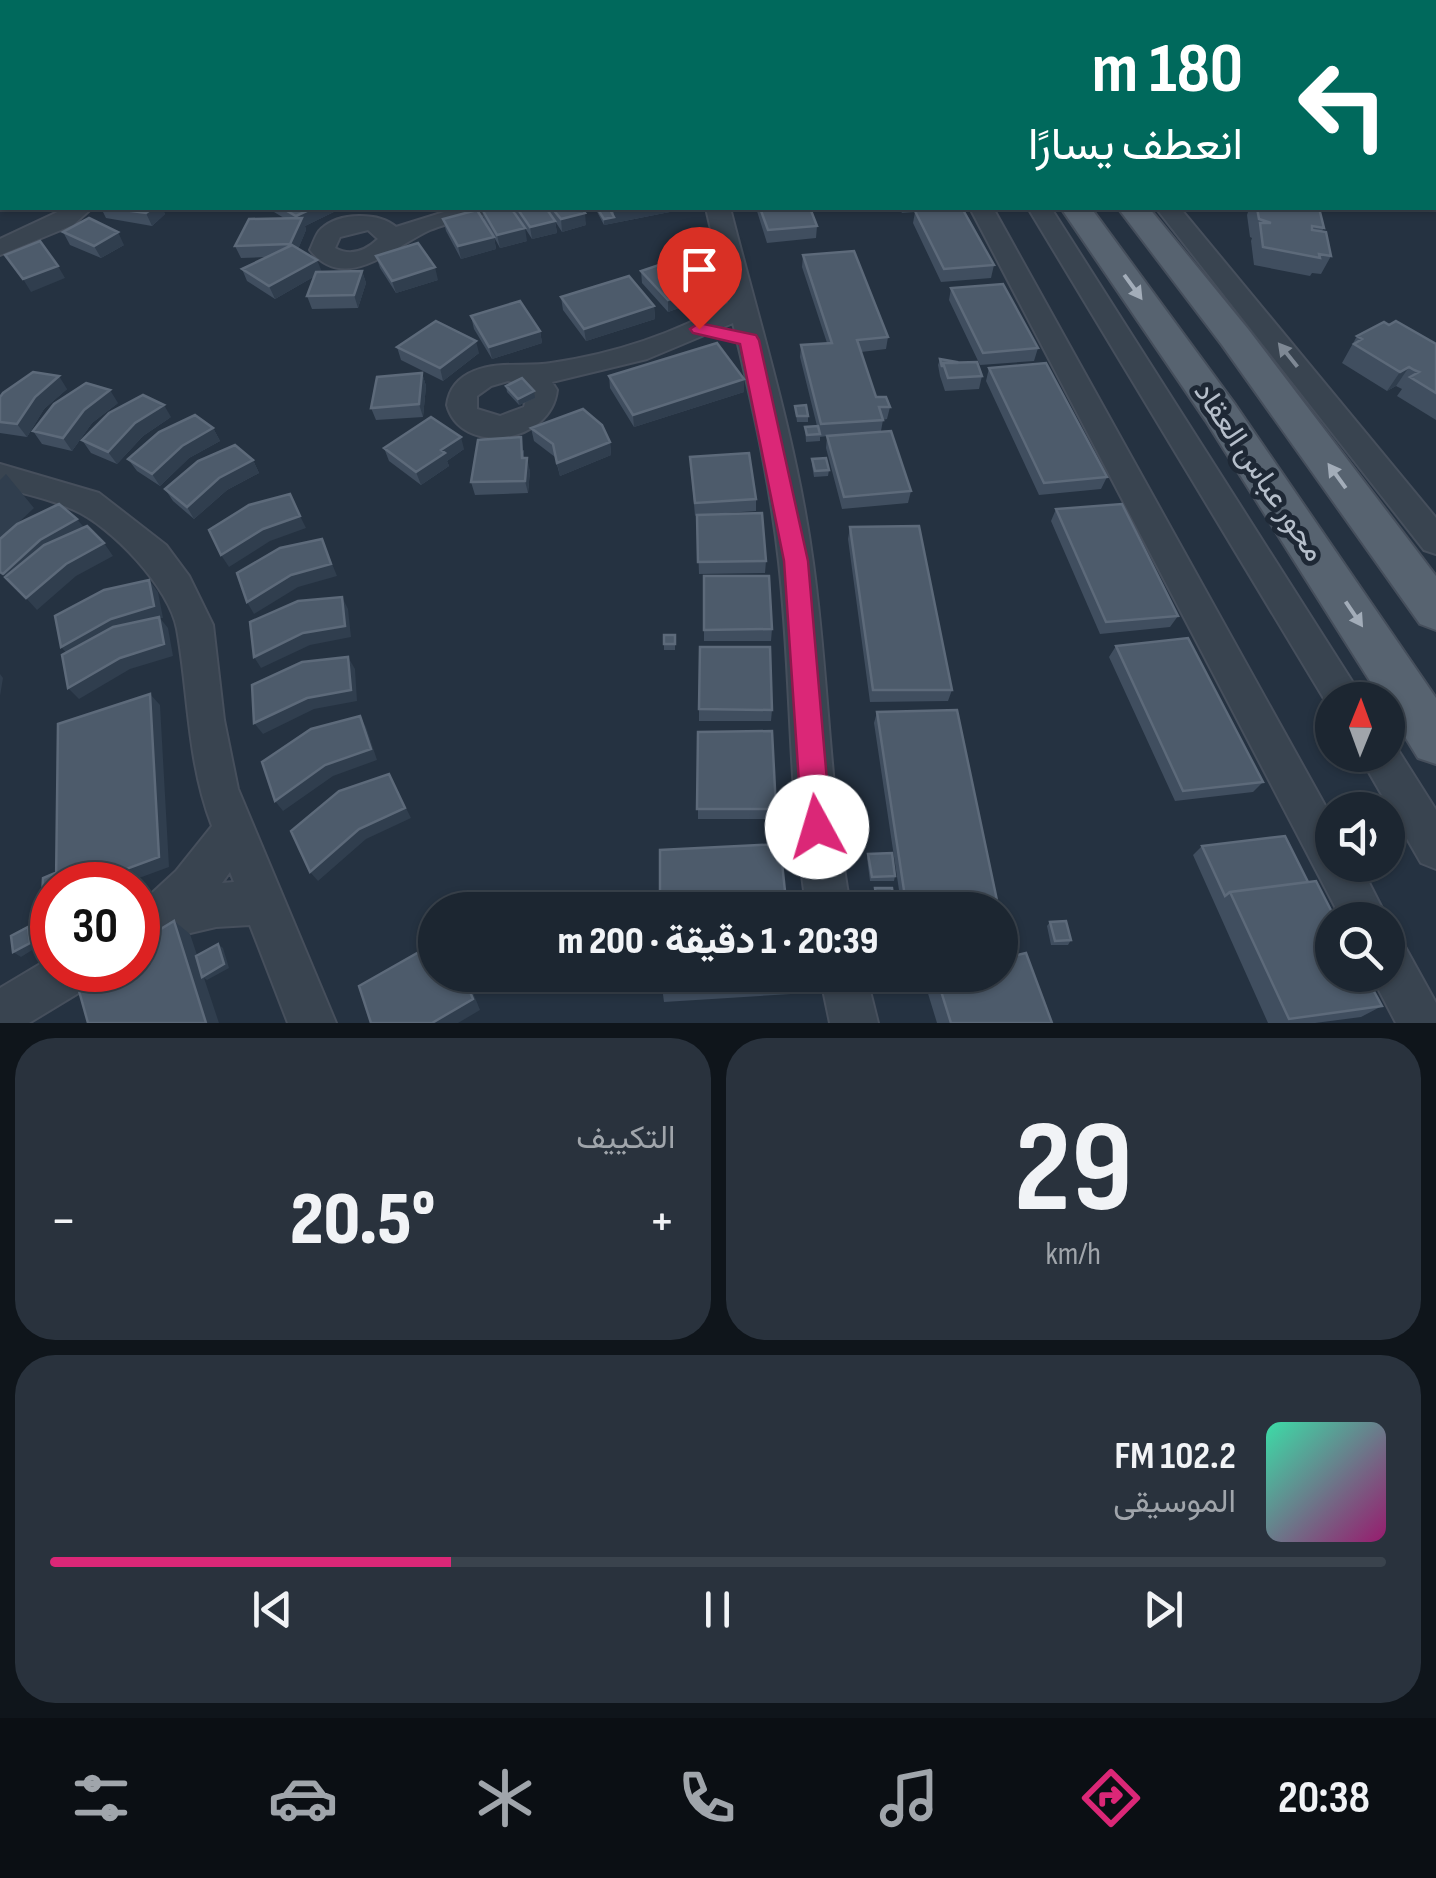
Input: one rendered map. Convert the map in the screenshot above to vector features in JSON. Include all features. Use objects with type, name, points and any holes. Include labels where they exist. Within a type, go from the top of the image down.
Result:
[{"type":"main road","name":"محور عباس العقاد","points":[[1077,210],[1220,412],[1436,741]]},
{"type":"main road","name":"محور عباس العقاد","points":[[1135,210],[1234,337],[1436,611]]},
{"type":"street","points":[[0,248],[65,220],[78,210]]},
{"type":"street","points":[[384,232],[475,210]]},
{"type":"street","points":[[718,210],[796,561],[812,794],[826,892]]},
{"type":"street","points":[[982,210],[1315,827]]},
{"type":"street","points":[[1039,210],[1335,682]]},
{"type":"street","points":[[1170,210],[1436,540]]},
{"type":"street","points":[[586,367],[544,399],[532,416],[509,426],[482,426],[464,416],[460,399],[473,382],[496,373],[525,375],[586,367],[699,329],[745,324]]},
{"type":"street","points":[[525,375],[539,383],[544,399]]},
{"type":"street","points":[[0,475],[88,502],[154,554],[178,586],[195,624],[205,720],[218,789],[312,1023]]},
{"type":"street","points":[[1389,772],[1436,848]]},
{"type":"street","points":[[160,916],[204,874],[234,830]]},
{"type":"street","points":[[160,922],[216,905],[262,902]]},
{"type":"street","points":[[0,1014],[37,992]]},
{"type":"street","points":[[846,992],[854,1023]]},
{"type":"street","points":[[1404,992],[1421,1023]]},
{"type":"building","points":[[286,210],[309,210],[296,216]]},
{"type":"building","points":[[477,210],[494,237],[458,246],[443,219]]},
{"type":"building","points":[[483,210],[512,210],[525,228],[497,235]]},
{"type":"building","points":[[518,210],[547,210],[555,221],[530,227]]},
{"type":"building","points":[[554,210],[585,213],[561,219]]},
{"type":"building","points":[[598,210],[610,210],[614,217],[604,219]]},
{"type":"building","points":[[761,210],[811,210],[817,226],[768,230]]},
{"type":"building","points":[[963,210],[994,265],[944,269],[915,211]]},
{"type":"building","points":[[1257,210],[1320,210],[1324,228],[1312,226],[1312,230],[1326,232],[1331,256],[1319,254],[1320,258],[1263,247],[1260,223],[1271,223],[1259,219]]},
{"type":"building","points":[[89,218],[118,232],[94,246],[63,232]]},
{"type":"building","points":[[302,218],[290,244],[235,246],[249,219]]},
{"type":"building","points":[[40,241],[58,266],[23,279],[5,255]]},
{"type":"building","points":[[418,243],[435,267],[392,281],[376,256]]},
{"type":"building","points":[[292,245],[317,260],[269,286],[242,269]]},
{"type":"building","points":[[694,246],[721,273],[690,284],[695,290],[668,300],[641,271],[668,262],[663,256]]},
{"type":"building","points":[[854,251],[888,337],[857,340],[876,397],[886,397],[890,407],[879,407],[883,420],[821,424],[801,345],[832,343],[803,255]]},
{"type":"building","points":[[362,271],[354,295],[307,296],[316,272]]},
{"type":"building","points":[[629,276],[654,306],[584,329],[561,297]]},
{"type":"building","points":[[719,284],[726,291],[715,295],[708,288]]},
{"type":"building","points":[[1003,284],[1038,348],[983,353],[951,288]]},
{"type":"building","points":[[520,301],[540,331],[489,347],[471,316]]},
{"type":"building","points":[[436,321],[476,341],[440,368],[397,347]]},
{"type":"building","points":[[1396,321],[1436,344],[1436,393],[1410,377],[1419,372],[1409,367],[1400,372],[1354,344],[1362,339],[1357,336],[1384,322],[1389,325]]},
{"type":"building","points":[[717,343],[744,379],[633,415],[609,376]]},
{"type":"building","points":[[977,362],[982,376],[948,378],[943,363]]},
{"type":"building","points":[[1046,363],[1107,477],[1044,483],[989,368]]},
{"type":"building","points":[[33,372],[59,376],[35,397],[17,424],[0,422],[0,397]]},
{"type":"building","points":[[422,373],[419,404],[371,408],[377,377]]},
{"type":"building","points":[[522,378],[534,391],[518,399],[506,386]]},
{"type":"building","points":[[86,383],[110,390],[84,410],[63,438],[33,431],[54,404]]},
{"type":"building","points":[[143,395],[164,405],[135,423],[108,452],[82,440],[109,413]]},
{"type":"building","points":[[806,405],[808,416],[797,416],[795,406]]},
{"type":"building","points":[[583,409],[602,425],[610,442],[557,463],[553,444],[531,428]]},
{"type":"building","points":[[195,415],[213,428],[182,446],[152,474],[128,459],[159,432]]},
{"type":"building","points":[[431,417],[461,437],[416,472],[384,448]]},
{"type":"building","points":[[818,426],[820,434],[807,435],[805,427]]},
{"type":"building","points":[[891,431],[911,491],[844,497],[827,436]]},
{"type":"building","points":[[521,437],[522,458],[527,458],[525,481],[471,482],[478,440]]},
{"type":"building","points":[[235,445],[253,460],[219,478],[187,507],[165,489],[198,461]]},
{"type":"building","points":[[749,453],[756,499],[695,503],[690,457]]},
{"type":"building","points":[[826,458],[829,470],[815,471],[812,459]]},
{"type":"building","points":[[290,494],[300,516],[263,529],[221,555],[209,530],[249,505]]},
{"type":"building","points":[[59,504],[77,519],[40,540],[3,574],[0,572],[0,539],[17,524]]},
{"type":"building","points":[[1122,504],[1178,616],[1106,622],[1056,509]]},
{"type":"building","points":[[762,513],[766,561],[698,562],[697,515]]},
{"type":"building","points":[[87,526],[104,543],[66,564],[26,598],[5,577],[44,545]]},
{"type":"building","points":[[919,526],[952,690],[873,690],[850,527]]},
{"type":"building","points":[[322,539],[331,564],[291,575],[247,602],[237,573],[280,548]]},
{"type":"building","points":[[704,576],[769,576],[772,629],[704,630]]},
{"type":"building","points":[[149,580],[154,606],[111,619],[61,647],[55,616],[104,590]]},
{"type":"building","points":[[342,597],[345,626],[303,633],[254,657],[250,622],[298,601]]},
{"type":"building","points":[[159,617],[164,644],[120,658],[68,688],[62,655],[113,627]]},
{"type":"building","points":[[664,635],[675,635],[675,644],[664,644]]},
{"type":"building","points":[[1188,638],[1263,782],[1183,791],[1116,646]]},
{"type":"building","points":[[700,647],[770,647],[772,710],[699,709]]},
{"type":"building","points":[[348,657],[351,690],[307,698],[254,723],[252,685],[302,662]]},
{"type":"building","points":[[150,694],[159,857],[145,862],[56,862],[58,724]]},
{"type":"building","points":[[957,710],[995,892],[904,892],[877,712]]},
{"type":"building","points":[[360,716],[371,749],[325,765],[275,801],[262,762],[311,729]]},
{"type":"building","points":[[772,731],[776,809],[697,809],[698,732]]},
{"type":"building","points":[[389,774],[405,808],[359,829],[310,872],[291,831],[339,791]]},
{"type":"building","points":[[1285,836],[1308,882],[1230,892],[1225,896],[1202,846]]},
{"type":"building","points":[[780,844],[785,892],[660,892],[660,850]]},
{"type":"building","points":[[892,853],[895,876],[872,877],[868,854]]},
{"type":"building","points":[[1317,882],[1327,902],[1315,902],[1315,992],[1374,992],[1382,1006],[1289,1019],[1230,892]]},
{"type":"building","points":[[875,888],[892,888],[893,892],[876,892]]},
{"type":"building","points":[[174,921],[206,1023],[88,1023],[79,992],[160,992],[160,930]]},
{"type":"building","points":[[1066,921],[1071,940],[1055,941],[1050,922]]},
{"type":"building","points":[[28,927],[30,943],[13,952],[11,936]]},
{"type":"building","points":[[218,944],[224,964],[202,977],[196,956]]},
{"type":"building","points":[[418,953],[418,992],[470,992],[473,999],[432,1023],[371,1023],[359,986]]},
{"type":"building","points":[[1026,953],[1052,1023],[951,1023],[941,992],[1018,992],[1018,955]]},
{"type":"route","points":[[699,329],[749,340],[796,561],[817,827]]}]
